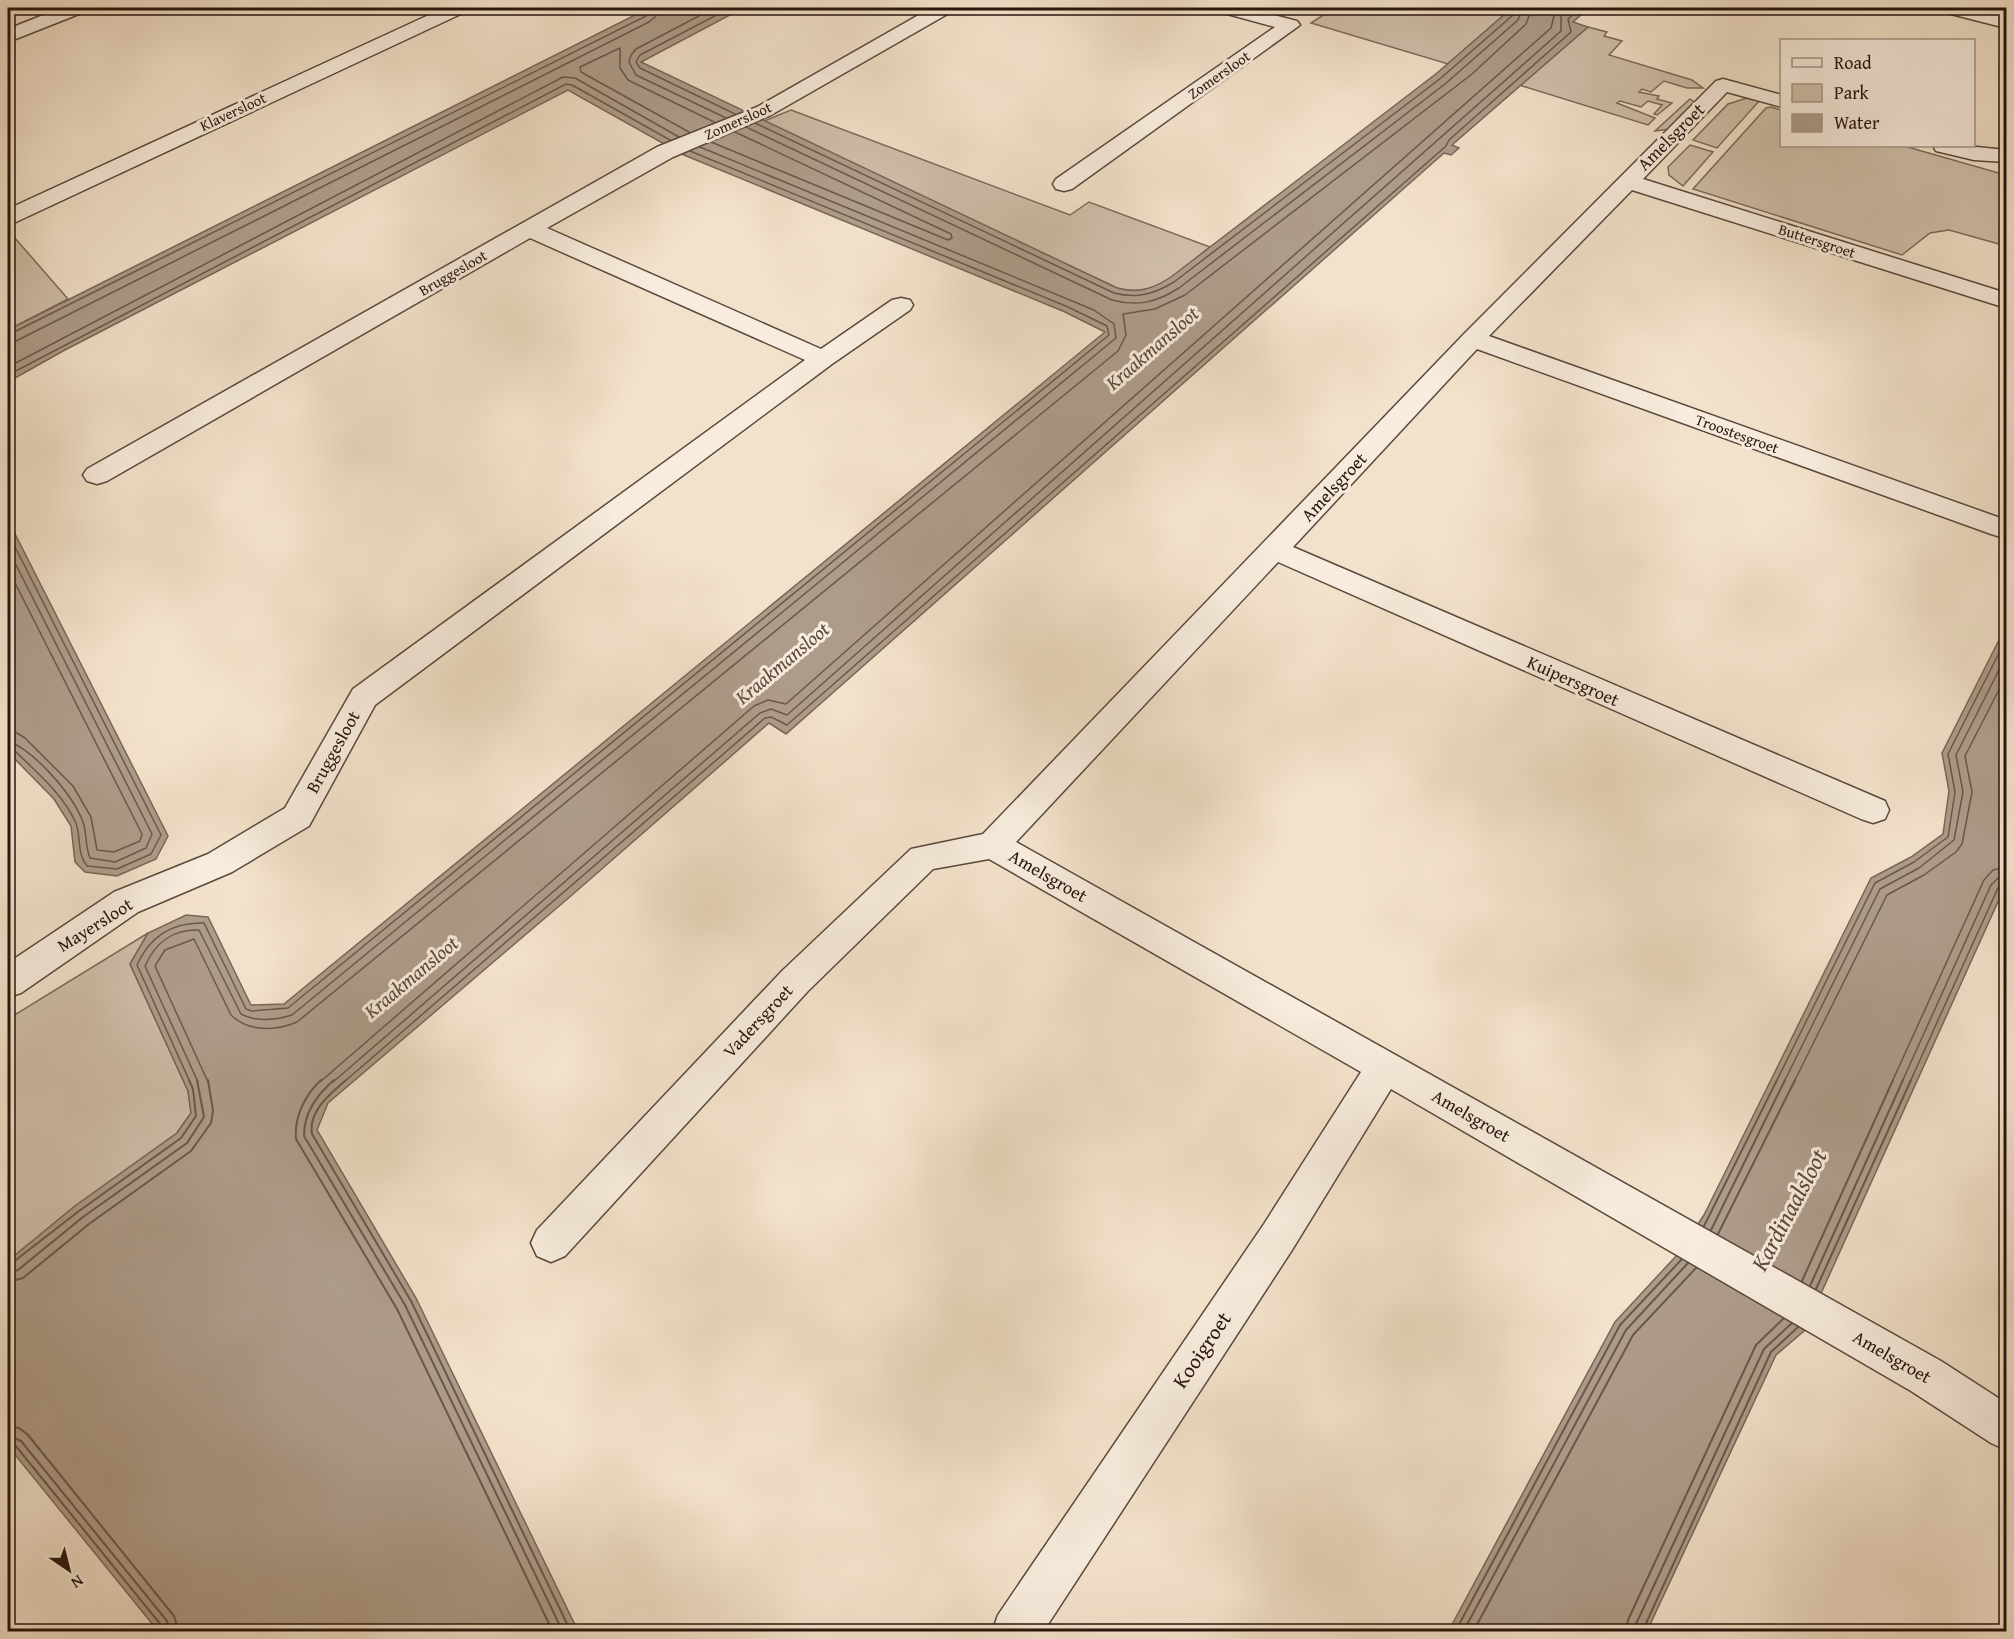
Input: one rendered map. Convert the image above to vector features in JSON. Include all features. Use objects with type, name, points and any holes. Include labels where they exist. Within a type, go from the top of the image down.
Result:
[{"type":"street","points":[[8,36],[77,8]]},
{"type":"street","name":"Klaversloot","points":[[8,216],[458,8]]},
{"type":"street","name":"Zomersloot","points":[[530,229],[665,152],[764,111],[944,8]]},
{"type":"street","name":"Zomersloot","points":[[1064,184],[1290,25],[1227,8]]},
{"type":"street","points":[[1950,8],[2007,22]]},
{"type":"street","name":"Amelsgroet","points":[[1780,100],[1723,85],[1473,339],[993,845],[1674,1231],[1926,1376],[2007,1428]]},
{"type":"street","points":[[1948,147],[1974,154],[2007,156]]},
{"type":"street","name":"Buttersgroet","points":[[1628,181],[2007,301]]},
{"type":"street","points":[[530,229],[823,359]]},
{"type":"street","name":"Bruggesloot","points":[[97,475],[530,229]]},
{"type":"street","name":"Bruggesloot","points":[[220,863],[297,817],[364,698],[823,359],[901,305]]},
{"type":"street","name":"Troostesgroet","points":[[1473,339],[2001,528]]},
{"type":"street","name":"Kuipersgroet","points":[[1275,550],[1873,810]]},
{"type":"street","name":"Vadersgroet","points":[[551,1243],[795,981],[923,858],[993,845]]},
{"type":"street","name":"Mayersloot","points":[[8,982],[126,902],[220,863]]},
{"type":"street","name":"Kooigroet","points":[[1015,1632],[1271,1247],[1385,1066]]},
{"type":"green space","points":[[1334,8],[1512,8],[1448,64],[1311,23]]},
{"type":"green space","points":[[1588,27],[1607,32],[1604,36],[1622,41],[1609,55],[1692,80],[1703,88],[1687,88],[1664,81],[1651,92],[1642,89],[1639,92],[1659,96],[1657,99],[1672,103],[1657,115],[1654,114],[1662,105],[1648,101],[1641,107],[1620,101],[1617,103],[1655,118],[1648,125],[1519,85]]},
{"type":"green space","points":[[1747,98],[1761,99],[1717,148],[1693,140],[1728,104]]},
{"type":"green space","points":[[1690,99],[1696,103],[1670,129],[1655,131]]},
{"type":"green space","points":[[1766,108],[1780,110],[1780,147],[1908,147],[2006,175],[2006,246],[1949,230],[1930,233],[1902,255],[1693,189]]},
{"type":"green space","points":[[791,110],[1070,215],[1089,202],[1210,247],[1178,273],[1156,286],[1131,290],[1117,288],[764,121]]},
{"type":"green space","points":[[1690,145],[1713,152],[1683,186],[1669,175],[1668,167]]},
{"type":"green space","points":[[8,230],[68,299],[8,330]]},
{"type":"green space","points":[[148,933],[130,964],[188,1091],[191,1113],[177,1133],[75,1206],[8,1261],[8,1019]]},
{"type":"water","name":"Kraakmansloot","points":[[649,8],[743,8],[641,62],[1117,288],[1139,290],[1158,285],[1171,277],[1437,73],[1512,8],[1589,8],[1573,22],[1588,27],[1452,145],[1459,148],[1451,155],[1444,153],[786,734],[769,723],[328,1103],[317,1130],[416,1298],[578,1631],[158,1631],[8,1446],[8,1261],[75,1206],[177,1133],[191,1113],[188,1091],[130,964],[148,933],[186,915],[208,917],[251,1005],[284,1004],[1105,332],[1065,312],[684,155],[568,90],[63,351],[8,382],[8,330]]},
{"type":"water","points":[[8,520],[168,836],[156,859],[117,876],[85,872],[75,862],[71,826],[54,799],[8,752]]},
{"type":"water","name":"Kardinaalsloot","points":[[2006,626],[2006,884],[1804,1331],[1776,1355],[1647,1631],[1448,1632],[1615,1322],[1677,1255],[1704,1215],[1871,878],[1911,857],[1943,834],[1949,791],[1942,753]]}]
